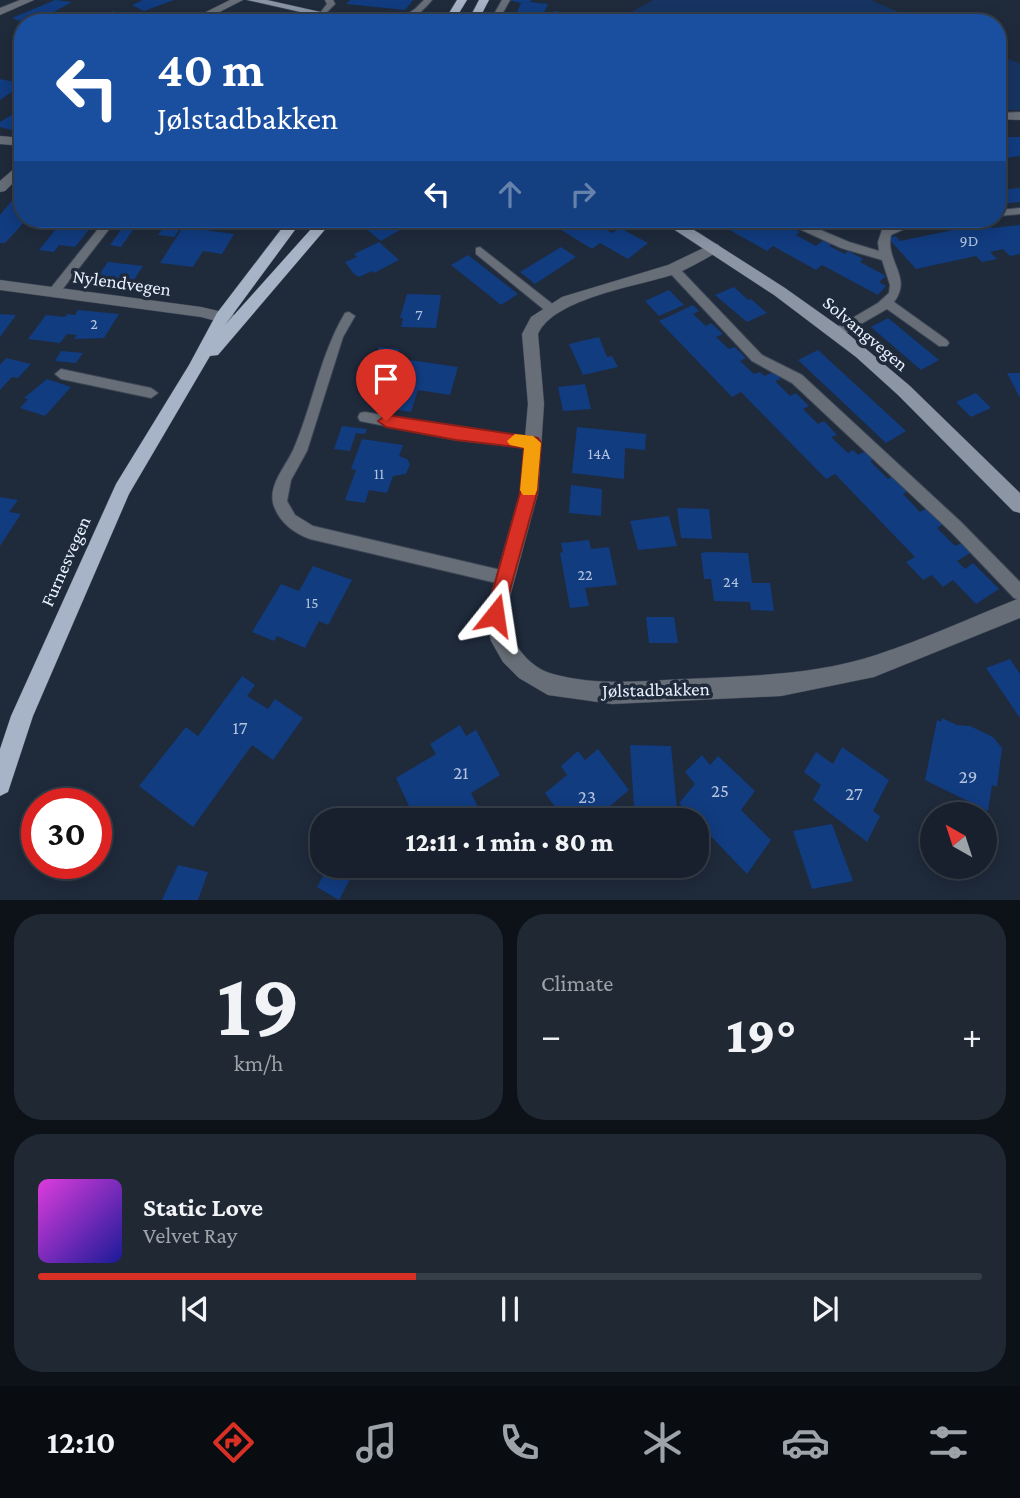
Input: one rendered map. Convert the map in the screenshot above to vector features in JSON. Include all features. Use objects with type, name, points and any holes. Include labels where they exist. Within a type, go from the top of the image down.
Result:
[{"type":"main road","points":[[252,0],[328,14]]},
{"type":"main road","name":"Furnesvegen","points":[[0,784],[33,691],[122,490],[195,369],[222,317],[289,228]]},
{"type":"main road","name":"Furnesvegen","points":[[195,369],[319,228]]},
{"type":"main road","name":"Solvangvegen","points":[[680,228],[714,248],[836,333],[886,374],[1020,505]]},
{"type":"street","points":[[0,12],[29,0]]},
{"type":"street","points":[[208,14],[237,0]]},
{"type":"street","points":[[0,188],[14,174]]},
{"type":"street","name":"Jølstadbakken","points":[[714,248],[673,269],[567,300],[537,321],[530,334],[536,404],[528,493],[495,615],[498,634],[510,655],[526,671],[548,684],[612,693],[781,685],[874,666],[1020,608]]},
{"type":"street","name":"Nylendvegen","points":[[0,285],[239,321]]},
{"type":"lane","points":[[324,13],[331,4],[329,0]]},
{"type":"lane","points":[[413,14],[428,0]]},
{"type":"lane","points":[[54,292],[105,228]]},
{"type":"lane","points":[[808,228],[885,257]]},
{"type":"lane","points":[[836,333],[887,303],[897,290],[897,279],[885,257],[882,241],[886,233],[897,228]]},
{"type":"lane","points":[[480,251],[551,309]]},
{"type":"lane","points":[[673,269],[757,358],[797,379],[956,527],[1020,593]]},
{"type":"lane","points":[[887,303],[943,343]]},
{"type":"lane","points":[[349,316],[337,337],[300,451],[284,479],[280,501],[290,520],[310,532],[505,578]]},
{"type":"lane","points":[[61,374],[151,393]]},
{"type":"lane","points":[[365,417],[456,434],[533,443]]},
{"type":"shaded area","points":[[653,0],[871,0],[903,14],[627,14]]},
{"type":"shaded area","points":[[1006,58],[1020,64],[1020,110],[1006,110]]},
{"type":"building","points":[[55,0],[72,2],[50,14],[22,14]]},
{"type":"building","points":[[143,0],[174,0],[144,11],[132,5]]},
{"type":"building","points":[[350,0],[413,0],[405,10],[346,4]]},
{"type":"building","points":[[508,0],[531,0],[530,2],[548,4],[543,14],[516,14],[521,3]]},
{"type":"building","points":[[0,79],[14,82],[14,90],[0,100]]},
{"type":"building","points":[[14,113],[14,130],[0,127],[0,122]]},
{"type":"building","points":[[1006,137],[1020,137],[1020,156],[1006,158]]},
{"type":"building","points":[[1020,188],[1020,202],[1006,203],[1006,189]]},
{"type":"building","points":[[14,198],[14,228],[19,228],[5,243],[0,243],[0,215]]},
{"type":"building","points":[[1020,225],[1020,254],[1010,256],[1003,249],[990,252],[997,259],[982,262],[976,256],[916,269],[888,238],[896,236],[900,241],[963,228],[1006,228]]},
{"type":"building","points":[[57,228],[90,228],[75,247],[59,245],[54,252],[39,250]]},
{"type":"building","points":[[122,228],[134,228],[121,247],[110,245]]},
{"type":"building","points":[[163,228],[181,228],[174,237],[158,235]]},
{"type":"building","points":[[182,228],[234,234],[222,254],[203,251],[193,267],[160,263]]},
{"type":"building","points":[[365,228],[400,230],[381,241]]},
{"type":"building","points":[[558,228],[603,228],[612,233],[620,228],[648,243],[628,259],[600,243],[592,249]]},
{"type":"building","points":[[726,228],[792,228],[800,232],[796,235],[816,246],[825,239],[832,243],[829,246],[845,254],[848,251],[863,259],[860,262],[886,276],[879,282],[886,286],[878,295],[822,265],[816,270],[773,246],[767,251]]},
{"type":"building","points":[[379,242],[399,260],[374,273],[372,271],[359,277],[354,274],[345,262],[357,257],[354,254]]},
{"type":"building","points":[[561,247],[576,257],[535,284],[520,272]]},
{"type":"building","points":[[468,255],[518,294],[501,305],[451,265]]},
{"type":"building","points":[[108,262],[143,266],[130,286],[94,281]]},
{"type":"building","points":[[734,287],[767,313],[747,322],[715,295]]},
{"type":"building","points":[[669,290],[684,305],[659,316],[645,301]]},
{"type":"building","points":[[407,294],[441,295],[436,328],[401,327],[403,318],[400,318]]},
{"type":"building","points":[[693,305],[699,311],[693,314],[706,326],[711,323],[723,334],[716,337],[729,349],[735,347],[746,358],[740,361],[754,374],[760,372],[764,376],[774,372],[781,379],[775,381],[790,396],[796,393],[809,406],[803,409],[818,424],[824,421],[837,435],[831,437],[848,453],[853,450],[858,455],[868,450],[877,459],[870,461],[888,479],[894,475],[910,490],[903,494],[920,512],[927,508],[943,524],[937,528],[955,546],[962,543],[972,552],[957,561],[965,569],[973,563],[999,589],[976,604],[953,580],[943,587],[932,575],[923,580],[906,562],[915,557],[835,474],[826,479],[741,392],[732,397],[659,321]]},
{"type":"building","points":[[78,310],[119,314],[104,338],[74,339],[77,335],[67,334],[60,343],[28,339],[46,315],[65,317],[67,314],[75,315]]},
{"type":"building","points":[[0,314],[16,315],[0,337]]},
{"type":"building","points":[[888,318],[939,360],[921,370],[871,327]]},
{"type":"building","points":[[599,337],[607,357],[612,356],[618,367],[583,375],[569,344]]},
{"type":"building","points":[[379,347],[399,349],[396,358],[458,367],[450,395],[418,390],[411,412],[373,406],[388,368],[371,366]]},
{"type":"building","points":[[818,350],[906,431],[886,443],[798,360]]},
{"type":"building","points":[[61,351],[83,353],[76,363],[55,361]]},
{"type":"building","points":[[6,358],[31,364],[18,378],[12,377],[0,390],[0,365]]},
{"type":"building","points":[[1007,373],[1020,373],[1020,398]]},
{"type":"building","points":[[47,379],[71,387],[45,416],[20,408],[28,399],[24,398]]},
{"type":"building","points":[[585,384],[591,409],[563,411],[558,387]]},
{"type":"building","points":[[976,393],[991,408],[971,417],[956,402]]},
{"type":"building","points":[[342,426],[367,429],[365,434],[356,433],[350,451],[334,449]]},
{"type":"building","points":[[577,427],[646,434],[645,450],[625,448],[624,479],[572,473]]},
{"type":"building","points":[[362,439],[403,445],[399,456],[407,459],[410,464],[406,474],[393,476],[387,493],[369,490],[365,503],[345,500],[356,470],[351,469]]},
{"type":"building","points":[[571,485],[602,489],[601,516],[569,513]]},
{"type":"building","points":[[0,497],[18,500],[9,512],[21,514],[0,546]]},
{"type":"building","points":[[677,508],[709,509],[712,539],[681,538]]},
{"type":"building","points":[[669,516],[677,546],[638,550],[630,521]]},
{"type":"building","points":[[589,540],[591,549],[609,547],[617,585],[585,588],[589,606],[570,608],[560,553],[563,552],[561,543]]},
{"type":"building","points":[[701,553],[748,553],[752,583],[770,583],[774,611],[751,610],[750,602],[714,601],[711,579],[704,579]]},
{"type":"building","points":[[313,566],[352,580],[328,625],[319,621],[305,648],[277,636],[274,641],[252,632],[281,584],[299,591]]},
{"type":"building","points":[[646,617],[674,617],[678,643],[649,643]]},
{"type":"building","points":[[1010,659],[1020,674],[1020,718],[986,668]]},
{"type":"building","points":[[242,676],[255,685],[247,696],[268,709],[275,699],[303,718],[273,760],[252,745],[193,827],[139,786],[186,727],[198,736]]},
{"type":"building","points":[[942,718],[957,725],[970,726],[993,737],[1002,748],[997,787],[992,785],[989,802],[970,802],[925,780],[937,720],[941,722]]},
{"type":"building","points":[[460,725],[466,736],[476,730],[500,775],[471,793],[478,808],[410,808],[396,778],[436,754],[430,744]]},
{"type":"building","points":[[630,745],[671,746],[677,808],[634,808]]},
{"type":"building","points":[[842,747],[889,780],[873,811],[880,816],[867,842],[813,800],[821,785],[804,772],[816,752],[833,764]]},
{"type":"building","points":[[598,749],[629,790],[608,808],[556,808],[545,793],[567,775],[561,766],[578,751],[585,760]]},
{"type":"building","points":[[702,755],[710,765],[718,756],[755,791],[741,810],[771,840],[747,874],[709,834],[709,808],[684,808],[679,803],[695,784],[685,772]]},
{"type":"building","points":[[832,824],[853,881],[812,889],[793,831]]},
{"type":"building","points":[[178,865],[208,872],[198,900],[162,900]]},
{"type":"building","points":[[322,878],[351,878],[339,900],[317,887]]},
{"type":"slow traffic","points":[[515,441],[533,443],[529,490]]},
{"type":"route","points":[[386,421],[456,434],[533,443],[528,493],[495,615]]}]
